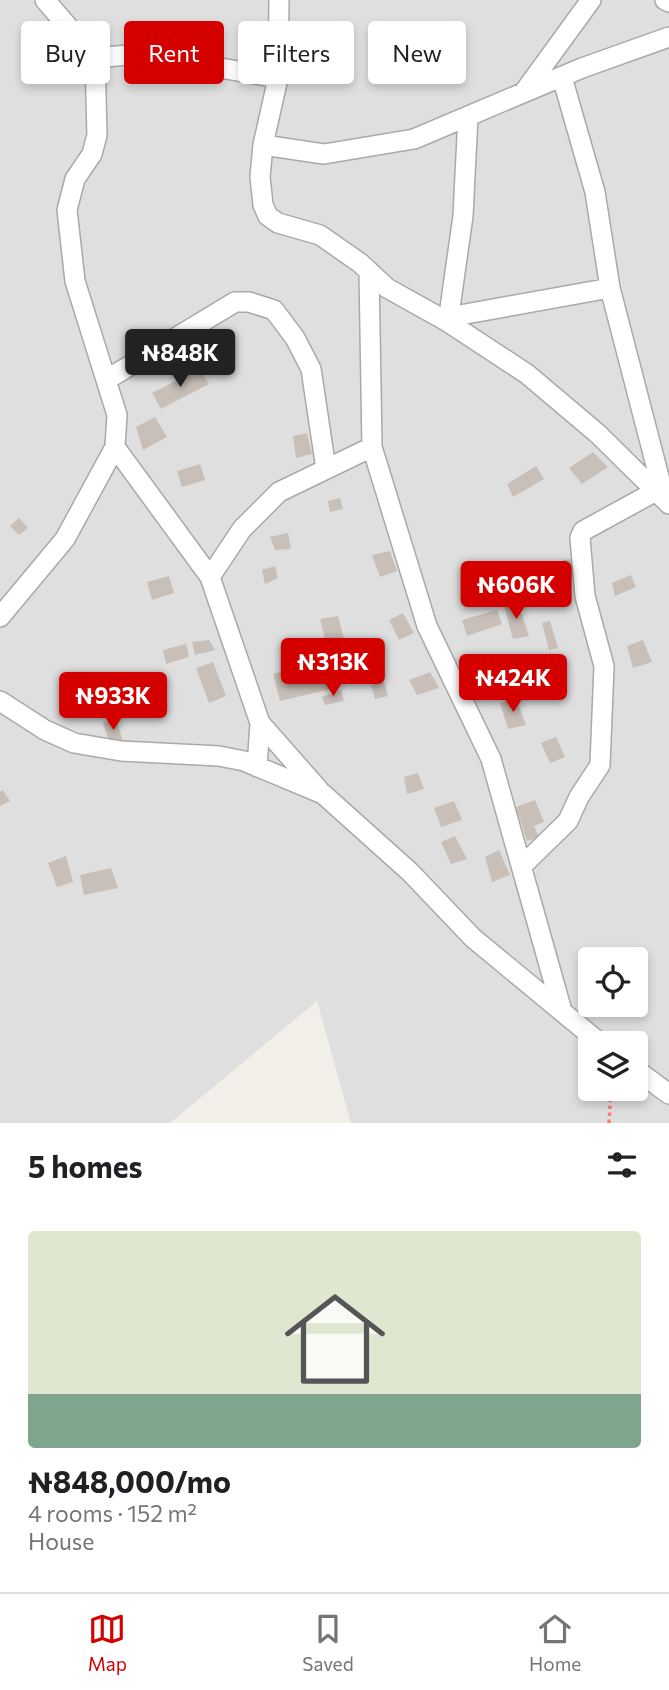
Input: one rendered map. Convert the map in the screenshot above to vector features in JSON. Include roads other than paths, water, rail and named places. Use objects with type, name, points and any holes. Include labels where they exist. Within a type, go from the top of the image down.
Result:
[{"type":"street","points":[[45,0],[63,21]]},
{"type":"street","points":[[279,0],[279,21]]},
{"type":"street","points":[[523,93],[591,0]]},
{"type":"street","points":[[263,145],[324,153],[414,139],[562,77],[669,37]]},
{"type":"street","points":[[110,57],[139,54],[238,71]]},
{"type":"street","points":[[562,77],[595,192],[610,288],[663,499]]},
{"type":"street","points":[[0,617],[65,539],[115,447],[117,415],[75,281],[67,210],[75,179],[92,153],[97,135],[96,84]]},
{"type":"street","points":[[277,84],[263,145],[260,177],[263,205],[268,216],[278,223],[320,235],[369,271],[387,288],[448,319],[527,374],[598,434],[663,499]]},
{"type":"street","points":[[448,319],[463,216],[468,116]]},
{"type":"street","points":[[369,271],[373,447],[400,546],[427,626],[491,758],[562,1011]]},
{"type":"street","points":[[448,319],[610,288]]},
{"type":"street","points":[[106,380],[234,302],[249,302],[274,310],[283,318],[312,369],[326,469]]},
{"type":"street","points":[[115,447],[210,577],[260,723],[323,794],[410,872],[473,938],[586,1031]]},
{"type":"street","points":[[210,577],[242,529],[279,492],[373,447]]},
{"type":"street","points":[[523,865],[568,821],[579,797],[600,765],[604,666],[585,596],[580,538],[583,531],[663,499]]},
{"type":"street","points":[[0,701],[45,730],[75,743],[121,751],[219,756],[257,767],[323,794]]},
{"type":"street","points":[[257,767],[260,723]]},
{"type":"street","points":[[648,1079],[669,1094]]}]
